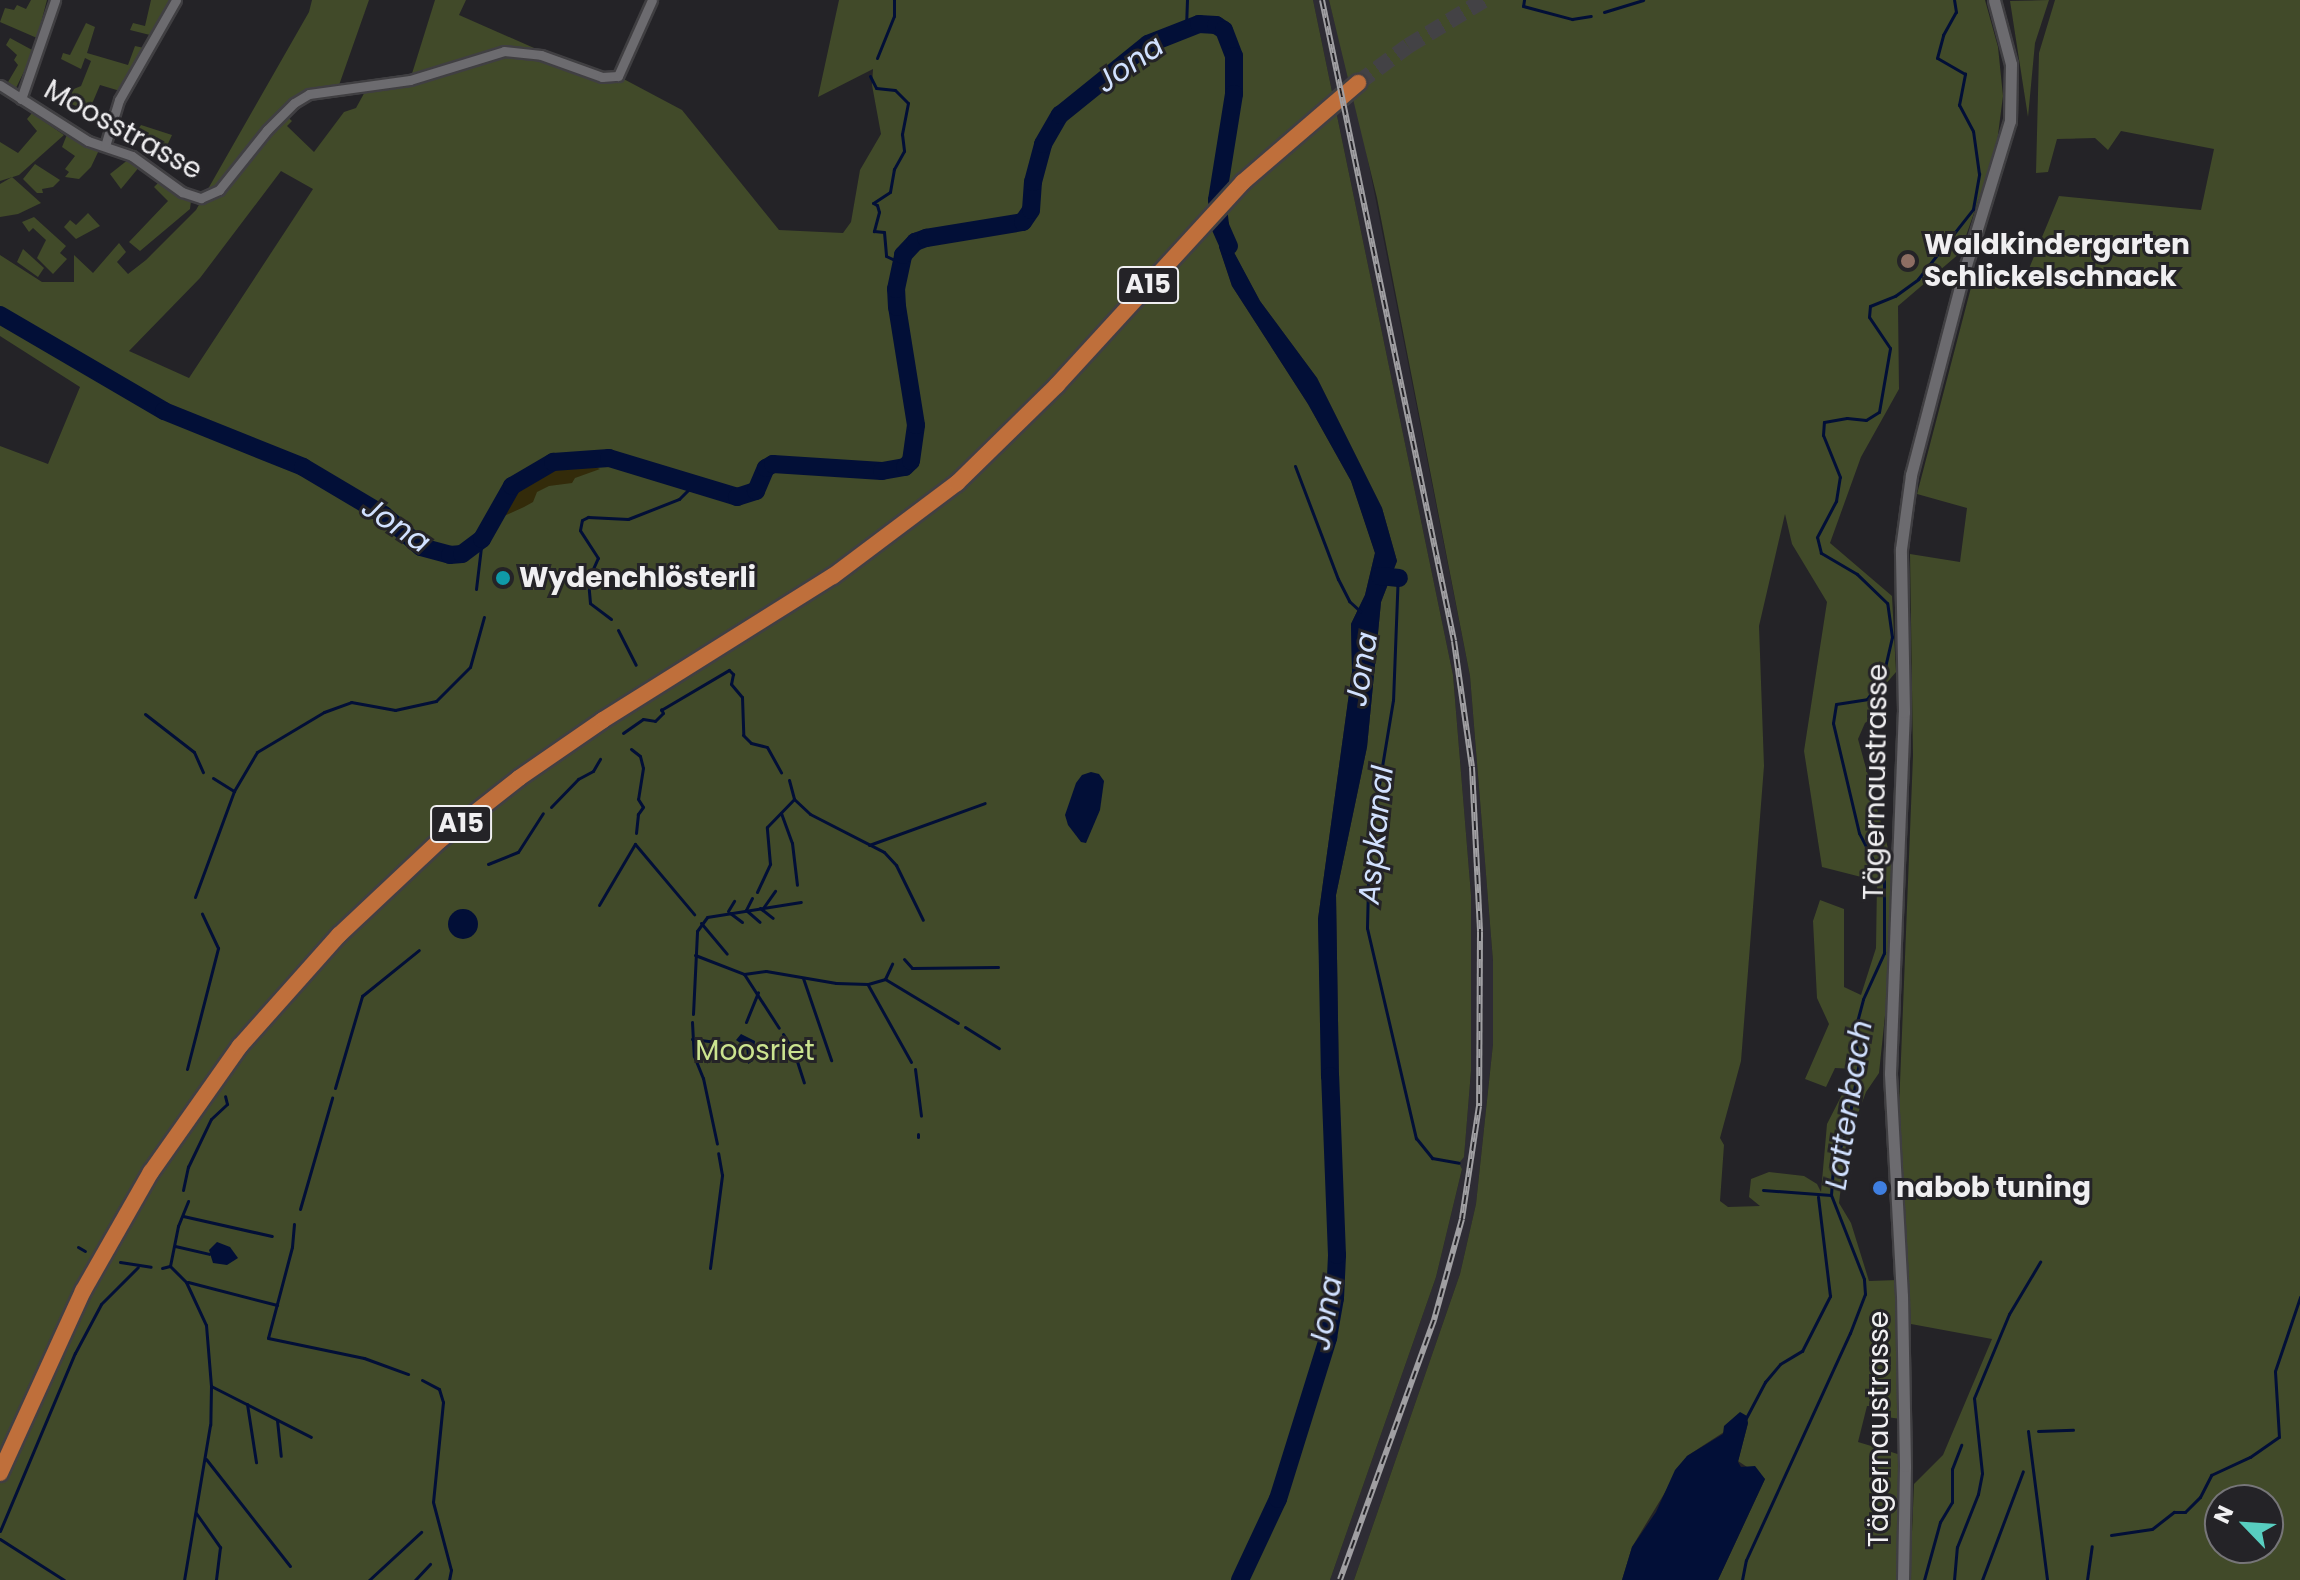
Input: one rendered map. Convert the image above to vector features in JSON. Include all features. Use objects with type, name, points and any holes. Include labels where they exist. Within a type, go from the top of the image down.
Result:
[{"type":"highway","name":"A15","points":[[0,1473],[83,1291],[151,1172],[240,1046],[339,935],[430,849],[519,778],[603,720],[843,569],[957,483],[1048,396],[1254,171],[1358,83]]},
{"type":"street","points":[[21,99],[55,0]]},
{"type":"street","points":[[105,146],[119,100],[176,0]]},
{"type":"street","name":"Moosstrasse","points":[[0,85],[88,141],[132,156],[192,197],[211,196],[282,113],[309,94],[326,89],[381,86],[504,51],[541,55],[602,77],[618,76],[652,0]]},
{"type":"street","name":"Tägernaustrasse","points":[[1903,1580],[1902,1311],[1890,1073],[1904,712],[1901,549],[1911,475],[1964,272],[2010,121],[2011,64],[1994,0]]},
{"type":"shaded area","points":[[1313,0],[1329,0],[1359,115],[1470,676],[1493,961],[1493,1044],[1476,1204],[1460,1274],[1354,1580],[1330,1580],[1436,1277],[1462,1169],[1459,1163],[1464,1156],[1471,1071],[1471,895],[1453,675]]},
{"type":"green space","points":[[31,0],[47,0],[37,38],[0,22],[5,8],[14,10],[17,5],[26,9]]},
{"type":"green space","points":[[151,0],[173,0],[150,35],[130,30],[133,23],[145,26]]},
{"type":"green space","name":"Moosriet","points":[[312,0],[369,0],[338,88],[326,89],[283,113],[292,121],[287,126],[314,152],[344,112],[356,108],[367,88],[410,80],[435,0],[466,0],[459,15],[593,74],[618,76],[682,110],[779,230],[843,233],[851,222],[860,170],[881,134],[872,85],[873,69],[818,97],[839,0],[1313,0],[1453,675],[1471,895],[1471,1071],[1464,1157],[1459,1163],[1462,1169],[1436,1277],[1330,1580],[0,1580],[0,446],[48,464],[80,387],[0,336],[0,255],[42,282],[74,282],[74,255],[93,273],[119,243],[126,252],[117,262],[128,274],[146,260],[196,210],[309,12]],"holes":[[[281,171],[313,189],[189,378],[129,351],[200,278]],[[1220,227],[1260,301],[1317,378],[1382,508],[1397,561],[1381,602],[1367,747],[1336,895],[1339,1081],[1320,991],[1318,919],[1352,672],[1351,624],[1365,595],[1375,553],[1351,481],[1308,404],[1232,286],[1219,247]]]},
{"type":"green space","points":[[1329,0],[1985,0],[1998,47],[2003,96],[1996,150],[1960,253],[1898,306],[1899,389],[1861,457],[1830,543],[1892,596],[1896,672],[1878,693],[1876,715],[1865,723],[1858,739],[1895,874],[1890,968],[1879,1073],[1866,1092],[1846,1145],[1839,1203],[1851,1223],[1869,1281],[1898,1280],[1901,1419],[1879,1416],[1880,1406],[1867,1406],[1858,1442],[1901,1455],[1898,1580],[1718,1580],[1765,1479],[1738,1461],[1748,1423],[1724,1432],[1687,1456],[1632,1547],[1622,1580],[1354,1580],[1460,1274],[1476,1204],[1493,1044],[1493,961],[1470,676],[1377,198]],"holes":[[[1785,514],[1792,544],[1827,602],[1804,751],[1822,867],[1877,881],[1876,948],[1861,995],[1844,987],[1844,909],[1820,900],[1813,921],[1817,998],[1829,1024],[1805,1079],[1826,1087],[1835,1068],[1855,1069],[1827,1124],[1821,1192],[1817,1184],[1804,1176],[1769,1172],[1751,1179],[1749,1197],[1760,1206],[1728,1207],[1720,1201],[1724,1145],[1720,1138],[1741,1061],[1764,766],[1759,626]]]},
{"type":"green space","points":[[2049,0],[2035,43],[2028,117],[2010,1]]},
{"type":"green space","points":[[2055,0],[2300,0],[2300,1580],[1910,1580],[1914,1484],[1943,1455],[1992,1339],[1911,1324],[1899,1108],[1913,756],[1910,554],[1960,562],[1967,508],[1917,494],[1974,276],[2023,283],[2059,196],[2201,210],[2214,149],[2121,131],[2108,150],[2095,138],[2057,139],[2048,172],[2036,173],[2039,53]]},
{"type":"green space","points":[[86,23],[95,27],[87,53],[128,65],[135,46],[144,48],[120,91],[100,85],[89,111],[66,102],[69,91],[81,86],[91,61],[85,58],[81,69],[61,59],[63,53],[70,55]]},
{"type":"green space","points":[[10,38],[34,51],[16,88],[8,82],[18,65],[14,60],[17,55],[6,45]]},
{"type":"green space","points":[[32,113],[64,135],[19,175],[0,181],[0,142],[18,153],[37,131],[27,119]]},
{"type":"green space","points":[[141,125],[172,135],[165,150],[136,132]]},
{"type":"green space","points":[[68,132],[86,145],[100,148],[91,167],[79,179],[65,177],[69,172],[65,169],[75,156],[62,147]]},
{"type":"green space","points":[[129,159],[140,166],[121,189],[110,174]]},
{"type":"green space","points":[[35,164],[60,180],[53,187],[42,189],[43,193],[37,193],[23,179]]},
{"type":"green space","points":[[12,177],[41,203],[18,214],[0,217],[0,184]]},
{"type":"green space","points":[[160,181],[191,201],[190,209],[140,251],[129,242],[168,201],[154,187]]},
{"type":"green space","points":[[88,213],[100,226],[76,239],[64,227],[70,220],[76,225]]},
{"type":"green space","points":[[34,217],[66,246],[60,253],[67,259],[53,274],[37,258],[46,240],[33,228],[29,232],[22,222]]},
{"type":"green space","points":[[23,249],[44,268],[38,277],[17,262]]},
{"type":"sand","points":[[573,457],[600,469],[575,478],[572,483],[549,486],[537,492],[533,502],[502,517],[499,514],[509,496],[546,464]]},
{"type":"water","points":[[1220,226],[1260,301],[1317,378],[1382,508],[1397,561],[1381,602],[1367,747],[1336,895],[1339,1082],[1331,1097],[1321,1078],[1318,919],[1352,672],[1351,624],[1365,595],[1375,553],[1351,481],[1308,404],[1232,286],[1219,247]]},
{"type":"water","points":[[1091,772],[1099,774],[1104,781],[1100,810],[1086,843],[1081,842],[1068,825],[1065,815],[1076,783],[1082,775]]},
{"type":"water","points":[[463,909],[473,914],[478,924],[473,934],[463,939],[453,934],[448,924],[453,914]]},
{"type":"water","points":[[741,1034],[755,1041],[753,1061],[748,1064],[746,1047],[736,1040]]},
{"type":"water","points":[[217,1242],[230,1247],[238,1258],[227,1265],[213,1263],[209,1250]]},
{"type":"water","points":[[1740,1412],[1747,1416],[1748,1423],[1738,1462],[1741,1467],[1755,1466],[1765,1479],[1718,1580],[1622,1580],[1632,1547],[1656,1512],[1675,1470],[1687,1456],[1723,1434],[1724,1426]]},
{"type":"waterway","points":[[877,58],[894,16],[894,0]]},
{"type":"waterway","points":[[1186,28],[1187,0]]},
{"type":"waterway","points":[[1524,0],[1523,6],[1572,19],[1591,16]]},
{"type":"waterway","points":[[1604,12],[1643,0]]},
{"type":"waterway","name":"Lattenbach","points":[[1742,1580],[1746,1560],[1865,1294],[1864,1279],[1831,1195],[1833,1169],[1848,1124],[1859,1062],[1854,1033],[1863,999],[1884,953],[1884,881],[1859,833],[1833,723],[1836,704],[1867,699],[1883,676],[1892,637],[1887,603],[1857,574],[1821,553],[1817,537],[1836,501],[1840,477],[1823,435],[1824,422],[1847,418],[1866,420],[1879,412],[1890,348],[1869,317],[1870,306],[1895,296],[1918,279],[1973,209],[1979,174],[1973,131],[1959,105],[1965,74],[1937,58],[1943,35],[1956,12],[1954,0]]},
{"type":"waterway","name":"Jona","points":[[0,315],[164,411],[303,467],[384,515],[421,547],[450,555],[462,554],[482,539],[512,486],[553,462],[609,458],[737,497],[756,491],[766,468],[773,464],[882,471],[905,467],[911,461],[916,425],[897,307],[896,289],[903,255],[915,242],[926,238],[1023,222],[1031,210],[1033,182],[1043,144],[1060,115],[1148,44],[1199,24],[1216,25],[1224,30],[1234,56],[1234,94],[1217,200],[1220,226],[1229,246]]},
{"type":"waterway","points":[[870,76],[876,88],[895,90],[908,103],[902,134],[904,151],[894,169],[890,192],[873,203],[879,212],[874,231],[884,232],[886,256],[899,262]]},
{"type":"waterway","points":[[1295,466],[1338,579],[1349,601],[1360,611]]},
{"type":"waterway","points":[[611,619],[590,603],[588,580],[598,558],[580,530],[582,520],[588,517],[628,519],[679,499],[693,485]]},
{"type":"waterway","points":[[476,589],[482,539]]},
{"type":"waterway","name":"Aspkanal","points":[[1398,571],[1393,700],[1369,845],[1367,928],[1416,1138],[1432,1158],[1459,1163]]},
{"type":"waterway","points":[[1380,576],[1399,578]]},
{"type":"waterway","points":[[195,897],[234,791],[257,752],[324,712],[351,702],[395,710],[436,701],[470,667],[484,617]]},
{"type":"waterway","points":[[618,630],[636,665]]},
{"type":"waterway","points":[[661,710],[729,670],[733,674],[731,684],[742,697],[743,735],[751,743],[767,747],[781,772]]},
{"type":"waterway","points":[[623,733],[643,719],[655,721],[663,713],[661,709]]},
{"type":"waterway","points":[[145,714],[194,752],[203,772]]},
{"type":"waterway","points":[[631,749],[640,756],[643,768],[638,799],[643,807],[638,814],[636,833]]},
{"type":"waterway","points":[[551,807],[578,779],[593,771],[600,759]]},
{"type":"waterway","points":[[213,778],[234,791]]},
{"type":"waterway","points":[[789,780],[794,799],[810,814],[884,852],[896,865],[923,920]]},
{"type":"waterway","points":[[757,892],[770,864],[767,827],[794,799]]},
{"type":"waterway","points":[[869,845],[985,803]]},
{"type":"waterway","points":[[488,864],[518,852],[543,813]]},
{"type":"waterway","points":[[781,813],[792,843],[797,885]]},
{"type":"waterway","points":[[599,905],[635,844],[694,914]]},
{"type":"waterway","points":[[763,908],[775,891]]},
{"type":"waterway","points":[[752,898],[746,910],[760,922]]},
{"type":"waterway","points":[[728,911],[734,901]]},
{"type":"waterway","points":[[693,1014],[697,931],[707,917],[801,902]]},
{"type":"waterway","points":[[760,908],[773,918]]},
{"type":"waterway","points":[[187,1069],[218,948],[202,913]]},
{"type":"waterway","points":[[730,913],[742,922]]},
{"type":"waterway","points":[[701,923],[727,954]]},
{"type":"waterway","points":[[335,1088],[362,996],[419,950]]},
{"type":"waterway","points":[[695,955],[744,974],[766,971],[836,983],[868,984],[885,979],[958,1023]]},
{"type":"waterway","points":[[904,959],[912,968],[998,967]]},
{"type":"waterway","points":[[885,979],[892,964]]},
{"type":"waterway","points":[[744,974],[779,1028]]},
{"type":"waterway","points":[[803,978],[831,1060]]},
{"type":"waterway","points":[[868,985],[911,1062]]},
{"type":"waterway","points":[[746,1022],[758,992]]},
{"type":"waterway","points":[[692,1022],[694,1056],[703,1078],[717,1144]]},
{"type":"waterway","points":[[965,1027],[999,1048]]},
{"type":"waterway","points":[[783,1034],[794,1052],[804,1082]]},
{"type":"waterway","points":[[692,1039],[730,1044]]},
{"type":"waterway","points":[[915,1069],[921,1116]]},
{"type":"waterway","name":"Jona","points":[[1240,1580],[1278,1499],[1328,1338],[1335,1298],[1337,1255],[1330,1076]]},
{"type":"waterway","points":[[183,1190],[188,1167],[211,1119],[227,1104],[225,1096]]},
{"type":"waterway","points":[[300,1209],[332,1098]]},
{"type":"waterway","points":[[710,1268],[722,1175],[718,1153]]},
{"type":"waterway","points":[[1763,1190],[1831,1195]]},
{"type":"waterway","points":[[1746,1418],[1765,1382],[1780,1364],[1802,1351],[1830,1296],[1818,1197]]},
{"type":"waterway","points":[[162,1268],[170,1266],[178,1226],[188,1201]]},
{"type":"waterway","points":[[183,1216],[272,1236]]},
{"type":"waterway","points":[[294,1224],[292,1247],[268,1338],[364,1358],[408,1374]]},
{"type":"waterway","points":[[175,1246],[209,1254]]},
{"type":"waterway","points":[[78,1247],[85,1251]]},
{"type":"waterway","points":[[120,1262],[151,1267]]},
{"type":"waterway","points":[[1954,1580],[1957,1547],[1978,1494],[1982,1473],[1974,1398],[2009,1314],[2040,1262]]},
{"type":"waterway","points":[[170,1266],[186,1282],[206,1325],[211,1386],[210,1425],[184,1580]]},
{"type":"waterway","points":[[0,1531],[75,1353],[101,1304],[138,1267]]},
{"type":"waterway","points":[[188,1282],[277,1305]]},
{"type":"waterway","points":[[2111,1535],[2152,1529],[2174,1512],[2185,1512],[2200,1497],[2211,1475],[2250,1457],[2279,1437],[2275,1371],[2300,1297]]},
{"type":"waterway","points":[[422,1380],[439,1389],[443,1402],[433,1502],[451,1570],[449,1580]]},
{"type":"waterway","points":[[211,1386],[311,1437]]},
{"type":"waterway","points":[[247,1404],[256,1462]]},
{"type":"waterway","points":[[277,1420],[281,1456]]},
{"type":"waterway","points":[[2038,1431],[2073,1430]]},
{"type":"waterway","points":[[2028,1431],[2047,1580]]},
{"type":"waterway","points":[[1924,1580],[1940,1522],[1952,1502],[1952,1469],[1961,1445]]},
{"type":"waterway","points":[[206,1459],[290,1566]]},
{"type":"waterway","points":[[1982,1580],[2023,1471]]},
{"type":"waterway","points":[[196,1513],[220,1547],[216,1580]]},
{"type":"waterway","points":[[369,1580],[421,1532]]},
{"type":"waterway","points":[[0,1539],[64,1580]]},
{"type":"waterway","points":[[2087,1580],[2092,1546]]},
{"type":"waterway","points":[[415,1580],[430,1564]]},
{"type":"tunnel","points":[[1358,83],[1408,46],[1484,0]]},
{"type":"railway","points":[[1322,0],[1454,641],[1472,767],[1480,932],[1479,1106],[1462,1219],[1434,1320],[1340,1580]]},
{"type":"place","name":"Waldkindergarten Schlickelschnack","points":[[1908,261]]},
{"type":"place","name":"Wydenchlösterli","points":[[503,578]]},
{"type":"place","name":"nabob tuning","points":[[1880,1188]]}]
